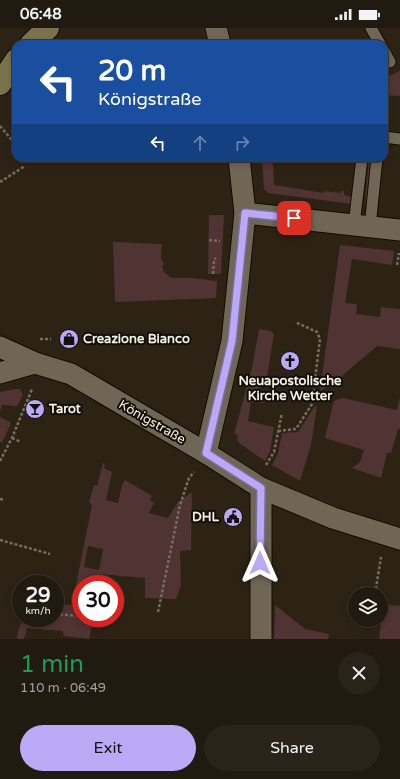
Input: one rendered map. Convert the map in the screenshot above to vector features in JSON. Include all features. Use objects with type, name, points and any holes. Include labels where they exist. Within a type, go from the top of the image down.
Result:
[{"type":"main road","points":[[0,84],[12,66]]},
{"type":"street","points":[[216,28],[219,40]]},
{"type":"street","points":[[206,453],[232,341],[245,213],[239,162]]},
{"type":"street","points":[[245,213],[400,230]]},
{"type":"street","name":"Königstraße","points":[[0,347],[35,362],[71,374],[206,453],[261,488],[334,518],[400,540]]},
{"type":"street","points":[[0,373],[35,362]]},
{"type":"street","points":[[261,488],[261,639]]},
{"type":"lane","points":[[371,28],[378,40]]},
{"type":"lane","points":[[388,58],[390,62]]},
{"type":"lane","points":[[388,138],[400,139]]},
{"type":"lane","points":[[362,162],[362,226]]},
{"type":"lane","points":[[362,226],[376,162]]},
{"type":"path","points":[[0,126],[12,140]]},
{"type":"path","points":[[0,182],[25,166]]},
{"type":"path","points":[[278,431],[296,429],[312,404],[320,339],[317,332],[295,322]]},
{"type":"path","points":[[66,347],[69,339]]},
{"type":"path","points":[[0,461],[29,401],[34,382],[35,362]]},
{"type":"path","points":[[29,401],[37,404]]},
{"type":"path","points":[[27,404],[35,409]]},
{"type":"path","points":[[265,466],[274,452],[282,413]]},
{"type":"path","points":[[12,438],[21,442]]},
{"type":"path","points":[[158,612],[180,505],[189,478]]},
{"type":"path","points":[[0,499],[5,500]]},
{"type":"path","points":[[0,540],[50,554]]},
{"type":"path","points":[[373,578],[377,579]]},
{"type":"shaded area","points":[[400,71],[400,96],[388,95],[388,76]]},
{"type":"shaded area","points":[[262,162],[272,162],[274,185],[324,193],[324,191],[341,193],[341,191],[344,191],[344,195],[352,197],[352,204],[268,193],[264,189]]},
{"type":"shaded area","points":[[369,162],[371,162],[367,205],[365,204]]},
{"type":"shaded area","points":[[209,215],[224,215],[221,274],[208,274]]},
{"type":"shaded area","points":[[113,242],[162,244],[161,258],[164,264],[162,266],[164,272],[171,278],[192,278],[217,281],[216,298],[115,302]]},
{"type":"shaded area","points":[[340,245],[394,251],[392,265],[352,259],[345,303],[357,304],[356,314],[380,317],[381,307],[400,309],[400,349],[377,346],[336,381],[320,391]]},
{"type":"shaded area","points":[[259,329],[271,331],[274,334],[266,383],[259,389],[261,394],[265,397],[264,403],[251,402],[248,421],[274,427],[270,451],[265,461],[239,443],[237,439],[238,435],[234,434],[252,368]]},
{"type":"shaded area","points":[[20,389],[23,395],[17,406],[2,405],[0,412],[0,392]]},
{"type":"shaded area","points":[[400,397],[400,429],[398,429],[391,453],[387,453],[381,478],[352,468],[360,462],[364,450],[325,438],[335,400],[343,398],[397,410]]},
{"type":"shaded area","points":[[315,406],[317,406],[311,445],[300,481],[272,465],[278,453],[282,433],[298,432]]},
{"type":"shaded area","points":[[0,417],[11,423],[2,443],[0,442]]},
{"type":"shaded area","points":[[103,463],[105,463],[104,468],[112,472],[106,500],[118,503],[122,485],[125,480],[152,496],[150,500],[154,503],[149,513],[168,518],[178,502],[192,492],[191,550],[180,551],[181,585],[176,599],[145,598],[145,578],[124,575],[78,575],[92,505],[89,502],[94,485],[97,486]],"holes":[[[88,546],[103,549],[99,570],[84,567]]]},
{"type":"shaded area","points":[[64,605],[72,605],[72,627],[91,627],[89,639],[64,636],[63,631],[27,628],[24,639],[17,639],[20,627],[64,627]]},
{"type":"shaded area","points":[[275,605],[305,629],[329,634],[328,639],[274,639]]},
{"type":"shaded area","points":[[388,605],[400,606],[400,639],[379,639],[380,627],[388,627]]},
{"type":"place","name":"Creazione Bianco","points":[[69,339]]},
{"type":"place","name":"Neuapostolische Kirche Wetter","points":[[290,361]]},
{"type":"place","name":"Tarot","points":[[35,409]]},
{"type":"place","name":"DHL","points":[[233,517]]},
{"type":"route","points":[[260,563],[261,488],[206,453],[232,341],[245,213],[294,218]]}]
